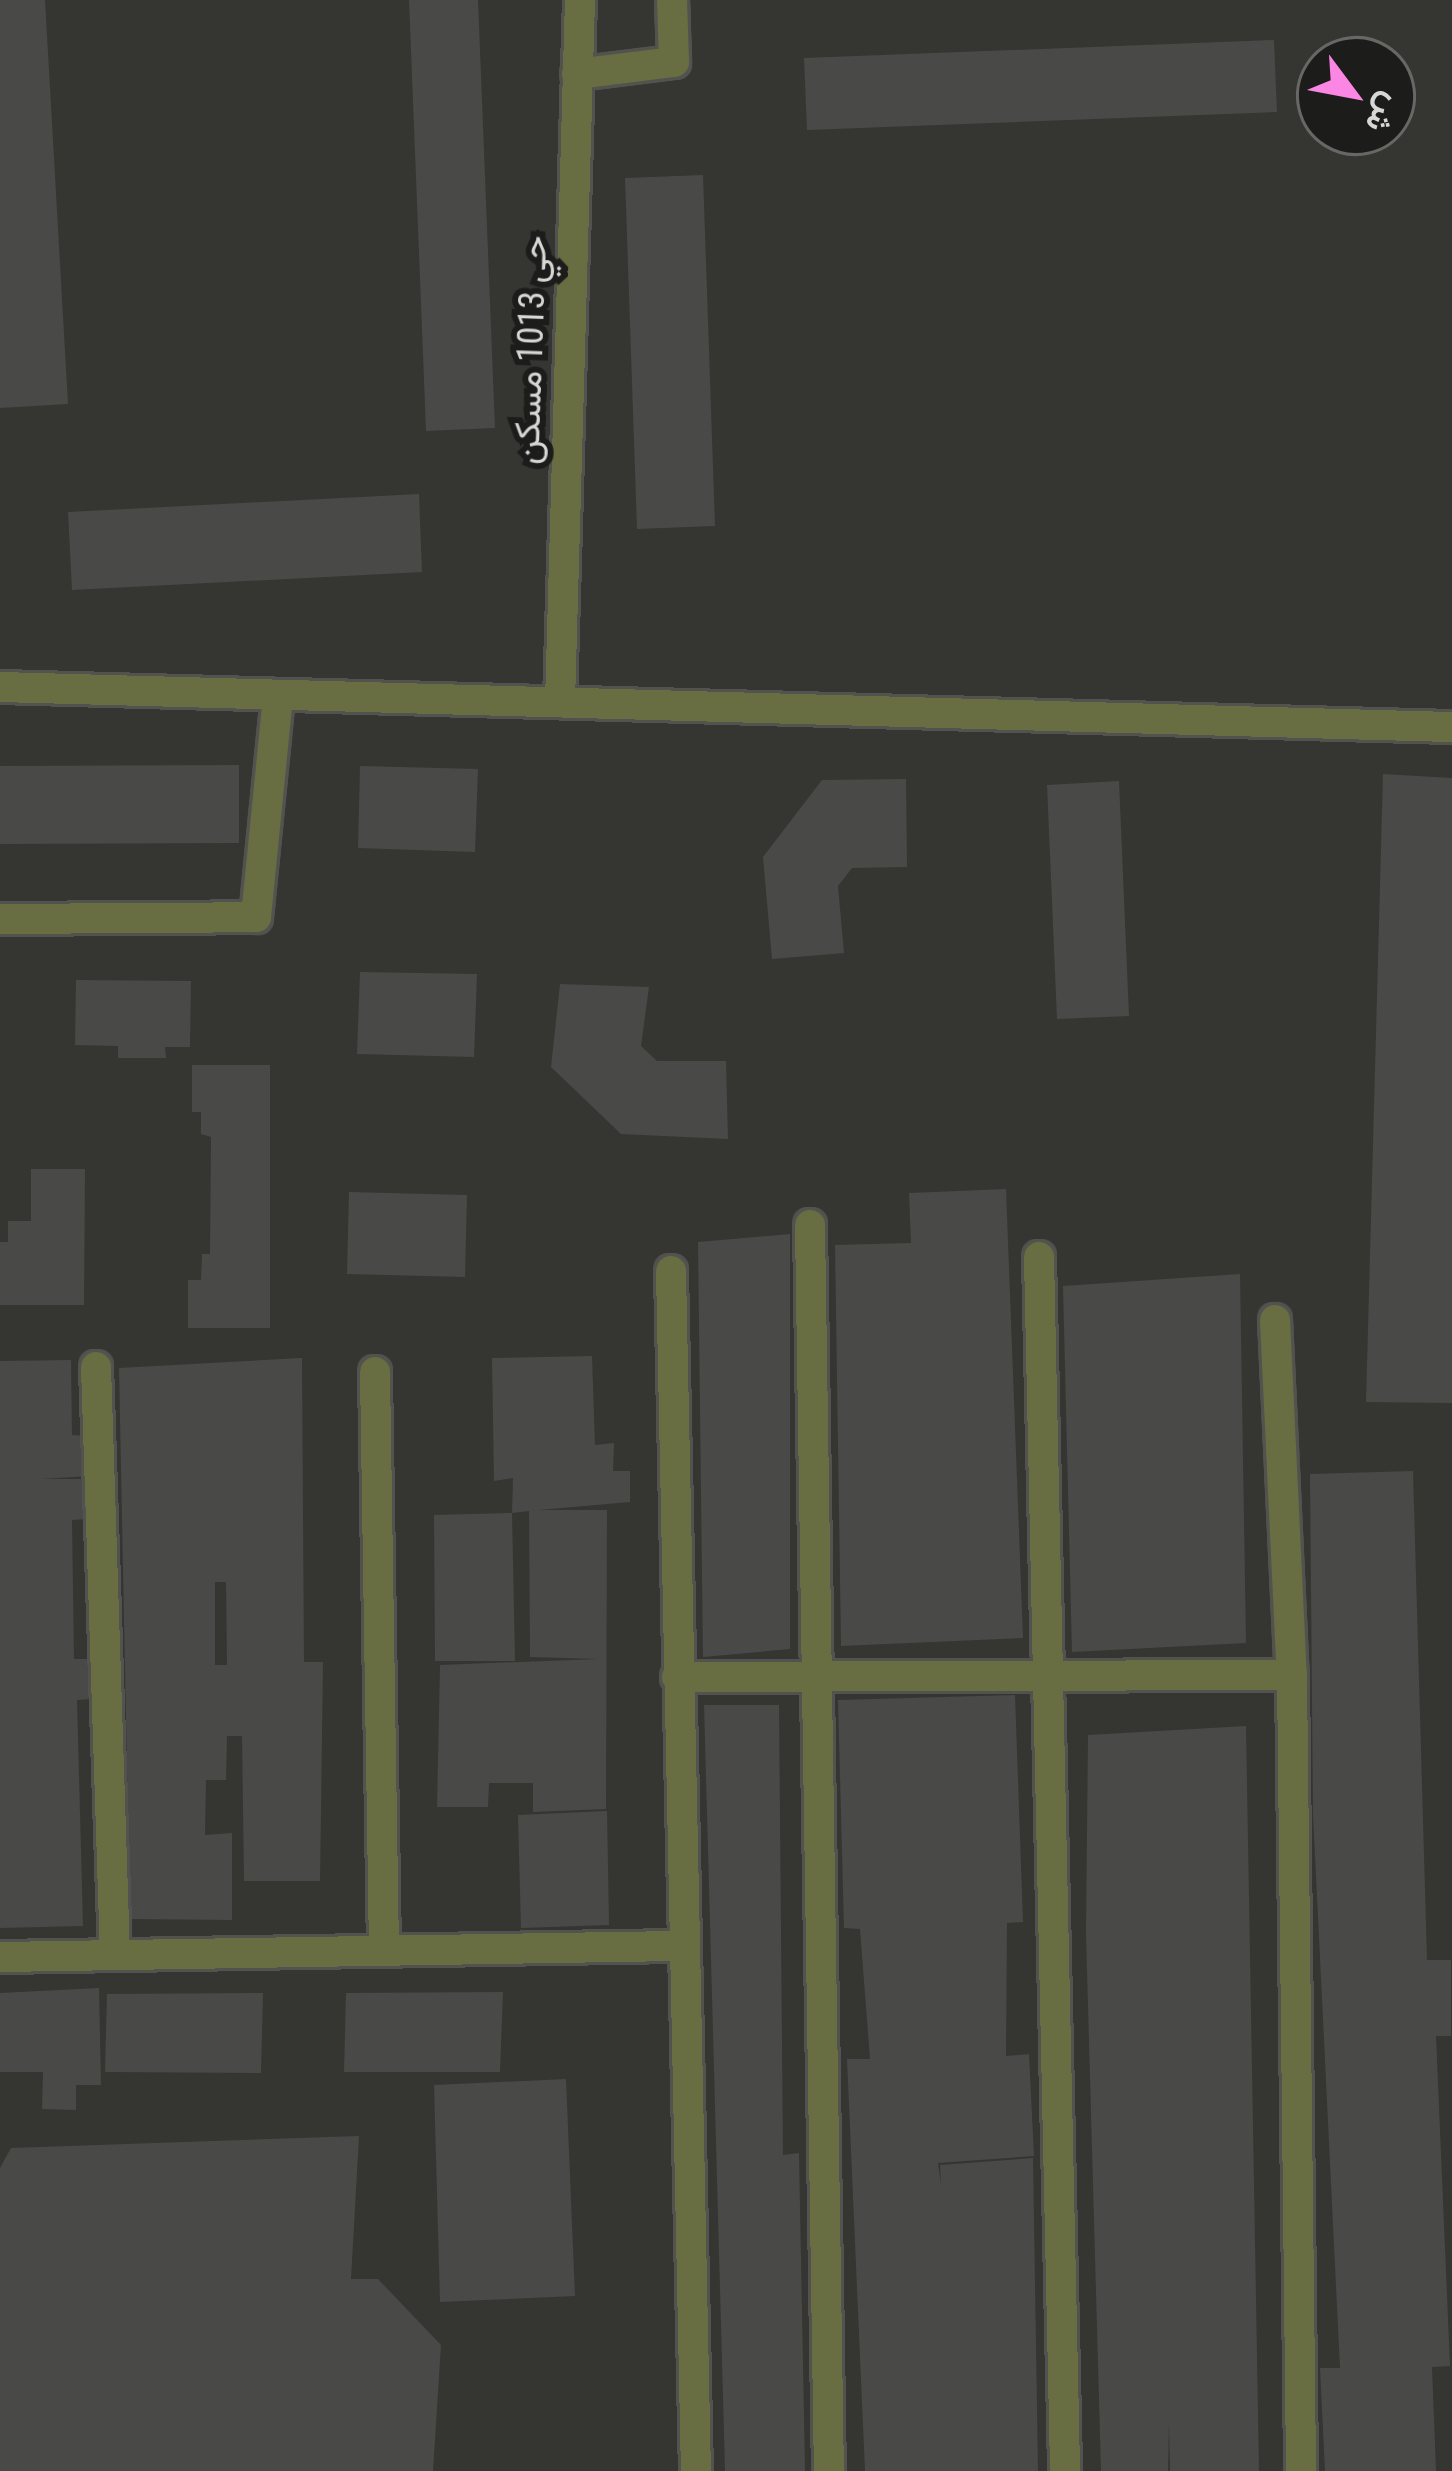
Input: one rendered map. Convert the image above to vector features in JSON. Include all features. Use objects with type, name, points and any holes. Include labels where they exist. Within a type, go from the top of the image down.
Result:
[{"type":"street","name":"حي 1013 مسكن","points":[[560,703],[580,0]]},
{"type":"street","points":[[578,74],[674,62],[672,0]]},
{"type":"street","points":[[0,687],[1452,727]]},
{"type":"street","points":[[0,919],[256,917],[278,694]]},
{"type":"street","points":[[810,1225],[829,2471]]},
{"type":"street","points":[[1039,1257],[1066,2471]]},
{"type":"street","points":[[671,1271],[681,1946],[696,2471]]},
{"type":"street","points":[[1275,1319],[1292,1675],[1300,2471]]},
{"type":"street","points":[[95,1367],[116,1955]]},
{"type":"street","points":[[375,1372],[384,1951]]},
{"type":"street","points":[[676,1677],[1292,1675]]},
{"type":"street","points":[[0,1958],[681,1946]]},
{"type":"building","points":[[0,0],[45,0],[68,404],[0,408]]},
{"type":"building","points":[[409,0],[478,0],[495,428],[426,431]]},
{"type":"building","points":[[1274,40],[1277,112],[807,130],[804,58]]},
{"type":"building","points":[[703,175],[715,526],[637,529],[625,178]]},
{"type":"building","points":[[419,494],[422,572],[72,590],[68,512]]},
{"type":"building","points":[[239,765],[239,843],[0,844],[0,766]]},
{"type":"building","points":[[360,766],[478,769],[475,852],[358,848]]},
{"type":"building","points":[[1383,774],[1452,778],[1452,1403],[1366,1402]]},
{"type":"building","points":[[906,779],[907,867],[852,868],[838,886],[844,953],[772,959],[763,857],[822,780]]},
{"type":"building","points":[[1119,781],[1129,1016],[1057,1019],[1047,785]]},
{"type":"building","points":[[360,972],[477,974],[474,1057],[357,1054]]},
{"type":"building","points":[[76,980],[191,981],[190,1047],[165,1047],[166,1058],[118,1058],[118,1046],[75,1045]]},
{"type":"building","points":[[560,984],[649,987],[641,1046],[657,1061],[726,1061],[728,1139],[621,1134],[551,1067]]},
{"type":"building","points":[[192,1065],[270,1065],[270,1328],[188,1328],[188,1280],[201,1280],[202,1254],[210,1254],[211,1137],[201,1134],[201,1112],[192,1112]]},
{"type":"building","points":[[31,1169],[85,1169],[84,1305],[0,1305],[0,1242],[8,1242],[8,1221],[31,1221]]},
{"type":"building","points":[[1006,1189],[1023,1638],[841,1646],[835,1245],[911,1243],[909,1193]]},
{"type":"building","points":[[349,1192],[467,1195],[465,1277],[347,1274]]},
{"type":"building","points":[[790,1234],[790,1649],[703,1657],[698,1242]]},
{"type":"building","points":[[1240,1274],[1246,1643],[1072,1652],[1063,1286]]},
{"type":"building","points":[[592,1356],[595,1445],[614,1443],[613,1471],[630,1471],[630,1502],[539,1510],[607,1510],[606,1809],[533,1812],[533,1783],[489,1783],[488,1807],[437,1807],[440,1665],[598,1659],[530,1657],[529,1511],[512,1513],[513,1478],[494,1481],[492,1358]]},
{"type":"building","points":[[302,1358],[304,1662],[323,1662],[320,1881],[244,1881],[242,1736],[227,1736],[226,1780],[206,1780],[205,1835],[232,1833],[232,1920],[130,1919],[119,1368]],"holes":[[[215,1582],[226,1582],[227,1665],[215,1665]]]},
{"type":"building","points":[[71,1360],[72,1435],[88,1436],[90,1476],[42,1479],[87,1479],[89,1519],[72,1520],[74,1659],[91,1659],[92,1699],[77,1700],[83,1926],[0,1928],[0,1361]]},
{"type":"building","points":[[1413,1471],[1427,1960],[1451,1960],[1451,2036],[1436,2036],[1450,2366],[1432,2367],[1436,2471],[1325,2471],[1320,2368],[1340,2368],[1313,1814],[1310,1474]]},
{"type":"building","points":[[512,1513],[515,1661],[435,1661],[434,1515]]},
{"type":"building","points":[[1015,1695],[1023,1922],[1007,1923],[1006,2056],[1029,2054],[1034,2156],[938,2163],[941,2184],[940,2165],[1033,2158],[1038,2471],[865,2471],[847,2059],[870,2059],[860,1929],[844,1928],[838,1700]]},
{"type":"building","points":[[704,1705],[779,1705],[783,2155],[799,2153],[805,2471],[725,2471]]},
{"type":"building","points":[[1246,1726],[1259,2471],[1170,2471],[1169,2423],[1168,2471],[1101,2471],[1086,1934],[1088,1735]]},
{"type":"building","points":[[607,1811],[609,1925],[521,1928],[518,1815]]},
{"type":"building","points":[[99,1988],[101,2085],[76,2085],[76,2110],[42,2109],[43,2072],[0,2072],[0,1993]]},
{"type":"building","points":[[503,1992],[500,2072],[344,2072],[346,1993]]},
{"type":"building","points":[[263,1993],[261,2073],[105,2072],[107,1994]]},
{"type":"building","points":[[566,2079],[575,2296],[440,2302],[434,2085]]},
{"type":"building","points":[[359,2136],[351,2279],[378,2279],[441,2345],[433,2471],[0,2471],[0,2168],[11,2148]]}]
